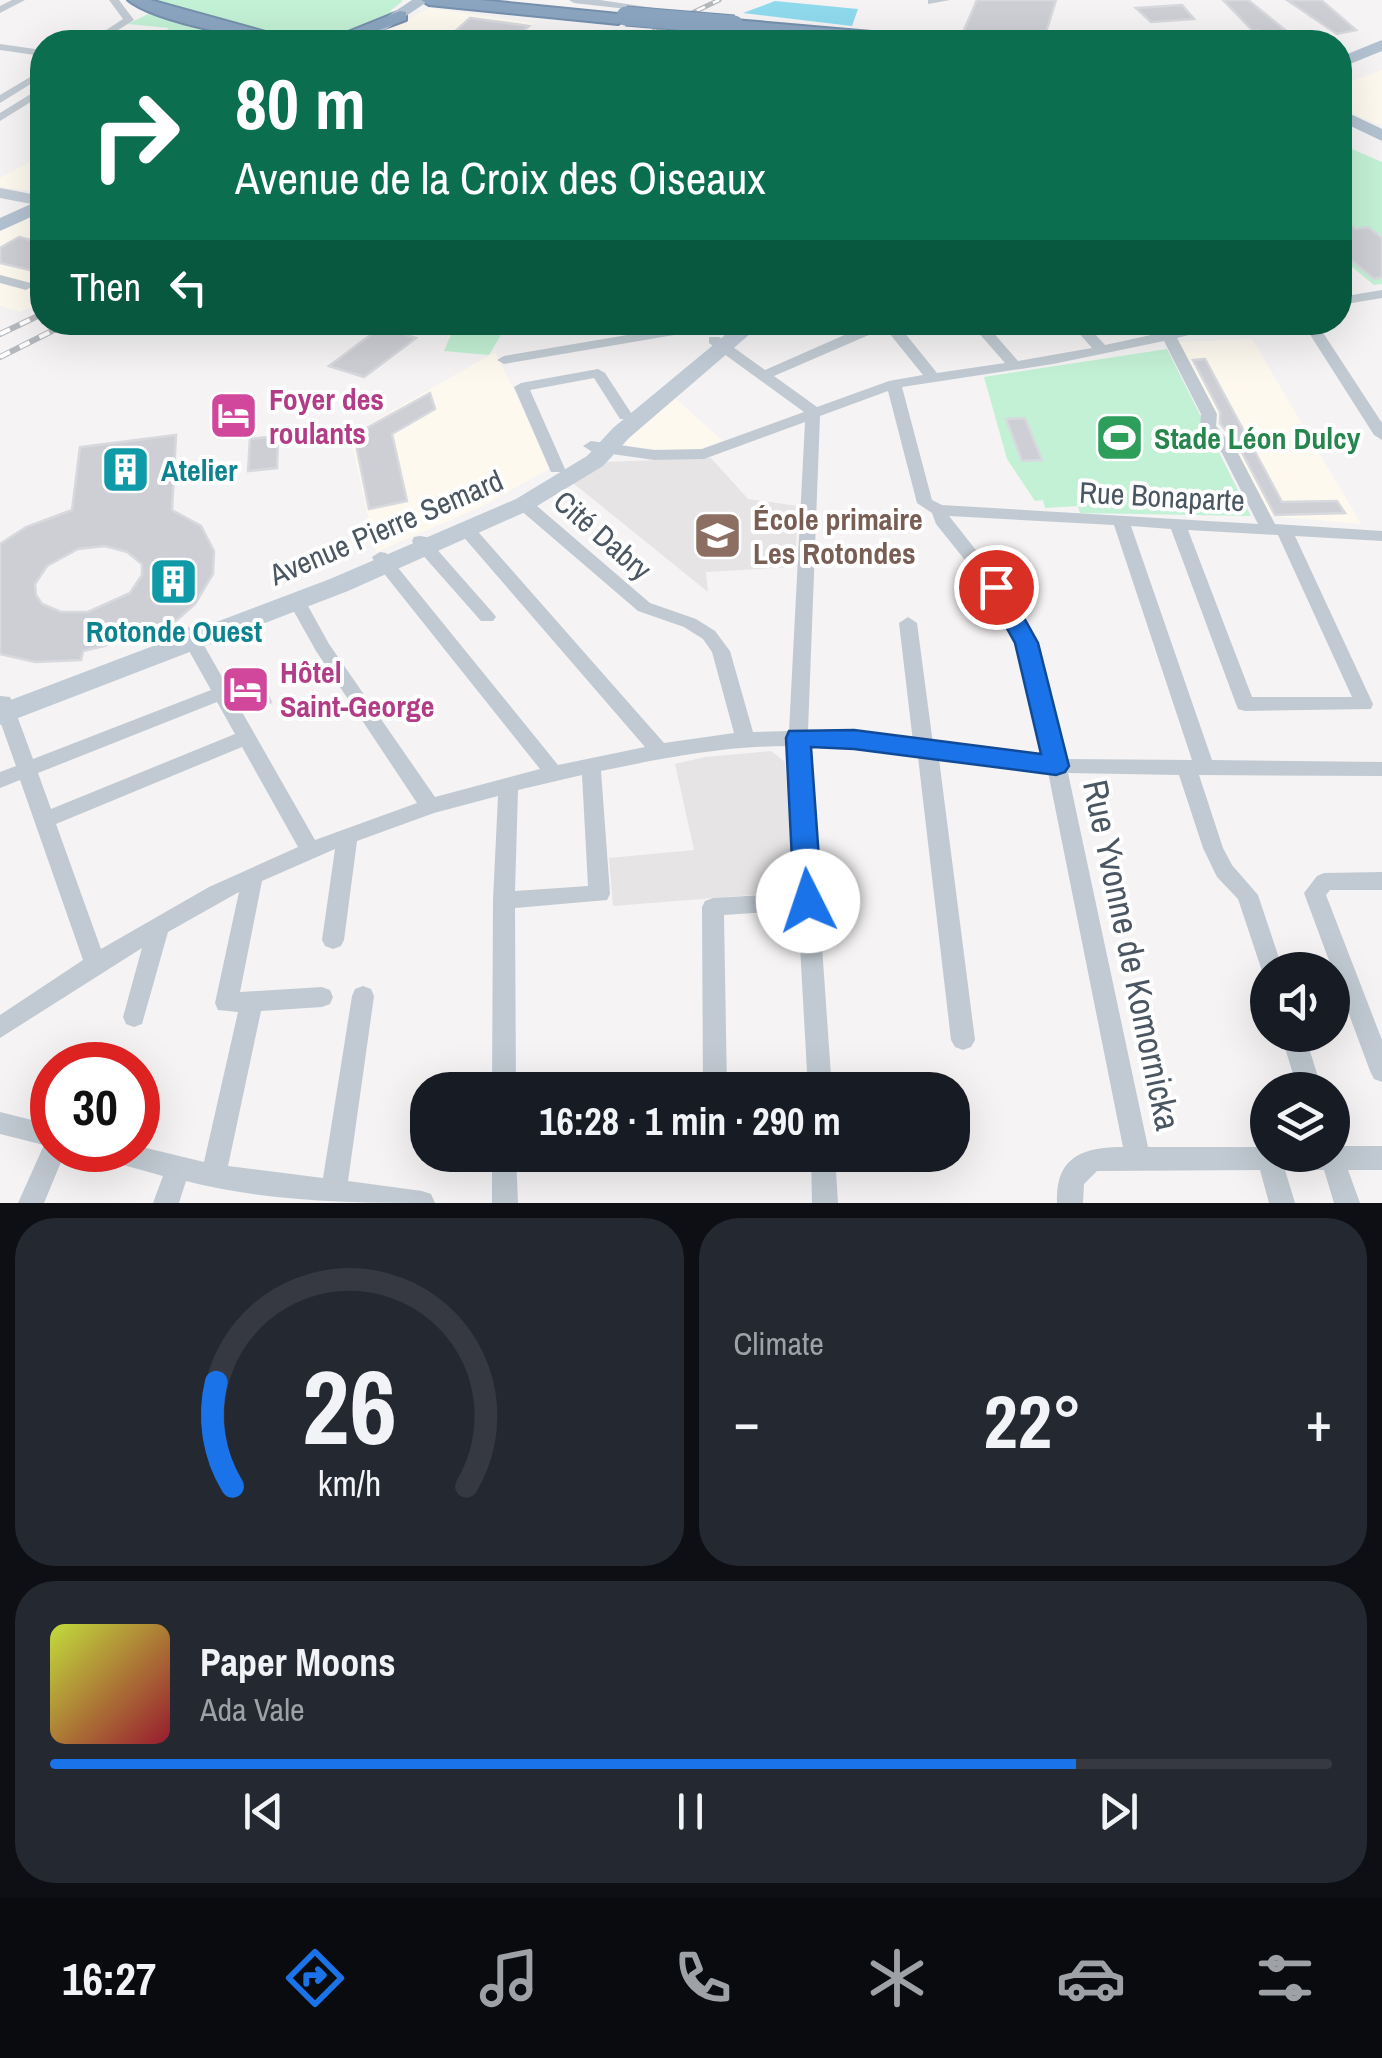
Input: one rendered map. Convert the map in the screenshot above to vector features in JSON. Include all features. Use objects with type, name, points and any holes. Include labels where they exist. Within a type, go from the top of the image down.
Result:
[{"type":"highway","points":[[133,0],[142,8],[230,30]]},
{"type":"highway","points":[[133,0],[167,13],[241,30]]},
{"type":"highway","points":[[428,0],[768,30]]},
{"type":"highway","points":[[462,0],[622,18]]},
{"type":"highway","points":[[363,30],[400,16]]},
{"type":"highway","points":[[728,27],[757,30]]},
{"type":"main road","points":[[376,30],[428,0]]},
{"type":"main road","points":[[1352,52],[1382,41]]},
{"type":"main road","points":[[1352,68],[1382,56]]},
{"type":"main road","points":[[1352,123],[1382,136]]},
{"type":"main road","points":[[1352,141],[1382,152]]},
{"type":"main road","points":[[0,193],[30,198]]},
{"type":"main road","points":[[0,225],[30,206]]},
{"type":"main road","name":"Avenue Pierre Semard","points":[[2,708],[467,530],[524,504],[589,465],[598,447],[624,416],[729,335]]},
{"type":"main road","name":"Avenue Pierre Semard","points":[[423,545],[598,447],[730,335]]},
{"type":"main road","name":"Avenue Pierre Semard","points":[[190,638],[297,601],[383,561]]},
{"type":"street","points":[[0,10],[20,0]]},
{"type":"street","points":[[113,30],[129,20],[114,0]]},
{"type":"street","points":[[574,0],[662,10]]},
{"type":"street","points":[[932,2],[946,0]]},
{"type":"street","points":[[0,48],[30,52]]},
{"type":"street","points":[[0,100],[30,85]]},
{"type":"street","points":[[0,118],[30,98]]},
{"type":"street","points":[[0,279],[26,286]]},
{"type":"street","points":[[1376,295],[1382,311]]},
{"type":"street","points":[[504,360],[651,335]]},
{"type":"street","points":[[734,335],[767,374],[813,411]]},
{"type":"street","points":[[767,374],[858,335]]},
{"type":"street","points":[[898,335],[932,377]]},
{"type":"street","points":[[988,335],[1015,366]]},
{"type":"street","points":[[1089,335],[1103,350]]},
{"type":"street","points":[[598,447],[654,455],[704,454],[894,384],[1015,366],[1174,335]]},
{"type":"street","points":[[1317,335],[1382,434]]},
{"type":"street","points":[[1169,338],[1209,414],[1208,427],[1229,451],[1277,530],[1364,704],[1245,704],[1178,525]]},
{"type":"street","points":[[556,469],[521,386],[598,373],[624,416]]},
{"type":"street","name":"Rue Yvonne de Komornicka","points":[[894,384],[925,503],[939,510],[942,520],[996,587],[1026,643],[1056,766],[1138,1160]]},
{"type":"street","points":[[813,411],[798,738],[819,1072]]},
{"type":"street","name":"Cité Dabry","points":[[524,504],[644,607],[690,623],[708,636],[721,652],[744,739]]},
{"type":"street","name":"Rue Bonaparte","points":[[939,510],[1382,536]]},
{"type":"street","points":[[1121,522],[1195,765],[1213,848],[1224,871],[1246,895],[1266,952]]},
{"type":"street","points":[[467,530],[660,751]]},
{"type":"street","points":[[423,545],[487,617]]},
{"type":"street","points":[[383,561],[554,773]]},
{"type":"street","points":[[297,601],[322,647],[430,806]]},
{"type":"street","points":[[908,624],[920,738],[925,750],[963,1040]]},
{"type":"street","points":[[190,638],[310,850]]},
{"type":"street","points":[[0,780],[219,694]]},
{"type":"street","points":[[2,708],[28,769],[95,964]]},
{"type":"street","points":[[46,820],[245,738]]},
{"type":"street","points":[[0,1028],[159,926],[310,850],[430,806],[554,773],[660,751],[744,739],[798,738],[854,740],[1056,766],[1382,770]]},
{"type":"street","points":[[504,900],[598,894],[591,766]]},
{"type":"street","points":[[504,1072],[508,787]]},
{"type":"street","points":[[334,940],[347,836]]},
{"type":"street","points":[[253,876],[226,1002],[322,997]]},
{"type":"street","points":[[1382,881],[1324,882],[1315,893],[1382,1070]]},
{"type":"street","points":[[715,1072],[713,908],[808,901]]},
{"type":"street","points":[[134,1017],[159,926]]},
{"type":"street","points":[[334,1190],[363,996]]},
{"type":"street","points":[[213,1176],[252,1001]]},
{"type":"street","points":[[0,1123],[30,1130]]},
{"type":"street","points":[[1350,1157],[1382,1158]]},
{"type":"street","points":[[1070,1203],[1072,1178],[1080,1167],[1094,1159],[1250,1162]]},
{"type":"street","points":[[160,1163],[213,1176],[422,1203]]},
{"type":"street","points":[[166,1203],[178,1168]]},
{"type":"street","points":[[31,1203],[44,1172]]},
{"type":"street","points":[[504,1172],[505,1203]]},
{"type":"street","points":[[824,1172],[825,1203]]},
{"type":"street","points":[[1273,1172],[1282,1203]]},
{"type":"street","points":[[1337,1172],[1347,1203]]},
{"type":"shaded area","points":[[429,8],[534,23],[526,30],[389,30]]},
{"type":"shaded area","points":[[1382,70],[1382,126],[1352,113],[1352,81]]},
{"type":"shaded area","points":[[30,162],[30,191],[0,187],[0,178]]},
{"type":"shaded area","points":[[30,217],[30,307],[20,312],[0,306],[0,231]]},
{"type":"shaded area","points":[[1252,339],[1361,524],[1269,516],[1176,342]]},
{"type":"shaded area","points":[[495,352],[552,467],[483,506],[376,552],[350,435]]},
{"type":"shaded area","points":[[673,396],[723,441],[694,451],[671,451],[628,446],[620,440]]},
{"type":"shaded area","name":"École primaire Les Rotondes","points":[[711,458],[748,499],[798,506],[795,567],[706,572],[708,592],[573,483],[601,462]]},
{"type":"shaded area","points":[[771,751],[785,762],[794,887],[789,892],[613,906],[609,858],[694,850],[675,764]]},
{"type":"green space","points":[[138,0],[403,1],[390,11],[393,12],[356,30],[259,30]]},
{"type":"green space","points":[[150,13],[217,30],[166,30],[169,28],[128,24]]},
{"type":"green space","points":[[1352,149],[1382,162],[1382,284],[1374,285],[1352,267]]},
{"type":"green space","points":[[451,335],[501,335],[489,355],[444,351]]},
{"type":"green space","name":"Stade Léon Dulcy","points":[[1167,349],[1251,516],[1080,513],[1078,506],[1045,508],[1043,500],[1035,501],[1007,459],[984,377]]},
{"type":"water","points":[[775,1],[858,9],[852,26],[743,13]]},
{"type":"building","points":[[977,0],[1056,0],[1047,30],[964,30]]},
{"type":"building","points":[[1223,0],[1248,0],[1285,30],[1252,30]]},
{"type":"building","points":[[1287,0],[1321,0],[1356,30],[1331,30]]},
{"type":"building","points":[[1182,5],[1194,19],[1151,22],[1136,8]]},
{"type":"building","points":[[470,18],[529,26],[524,30],[456,30]]},
{"type":"building","points":[[1352,226],[1368,227],[1382,238],[1382,277],[1374,279],[1352,261]]},
{"type":"building","points":[[19,237],[30,240],[30,270],[0,263],[0,248]]},
{"type":"building","points":[[371,335],[416,338],[364,377],[329,366]]},
{"type":"building","points":[[1205,359],[1282,502],[1337,501],[1345,513],[1275,515],[1240,449],[1220,423],[1220,412],[1193,360]]},
{"type":"building","points":[[430,393],[435,409],[392,434],[407,501],[369,509],[354,435]]},
{"type":"building","name":"Foyer des roulants","points":[[247,404],[244,430],[220,432],[224,406]]},
{"type":"building","points":[[1025,418],[1042,460],[1022,461],[1006,419]]},
{"type":"building","name":"Rotonde Ouest","points":[[176,435],[172,510],[201,526],[214,551],[213,574],[195,604],[168,628],[160,624],[128,640],[83,651],[81,660],[35,662],[0,654],[0,544],[26,527],[72,510],[80,447]],"holes":[[[105,546],[127,552],[142,564],[142,575],[130,593],[88,612],[61,612],[42,604],[36,595],[35,584],[47,566],[78,549]]]},
{"type":"building","points":[[278,436],[277,468],[248,471],[250,439]]},
{"type":"building","name":"Hôtel Saint-George","points":[[263,685],[271,702],[246,712],[236,695]]},
{"type":"railway","points":[[657,30],[719,0]]},
{"type":"railway","points":[[0,334],[30,320]]},
{"type":"railway","points":[[0,357],[44,335]]},
{"type":"place","name":"Foyer des roulants","points":[[234,416]]},
{"type":"place","name":"Stade Léon Dulcy","points":[[1119,438]]},
{"type":"place","name":"Atelier","points":[[126,470]]},
{"type":"place","name":"École primaire Les Rotondes","points":[[718,536]]},
{"type":"place","name":"Rotonde Ouest","points":[[174,582]]},
{"type":"place","name":"Hôtel Saint-George","points":[[245,689]]},
{"type":"route","points":[[808,901],[798,738],[854,740],[1056,766],[1026,643],[996,587]]}]
